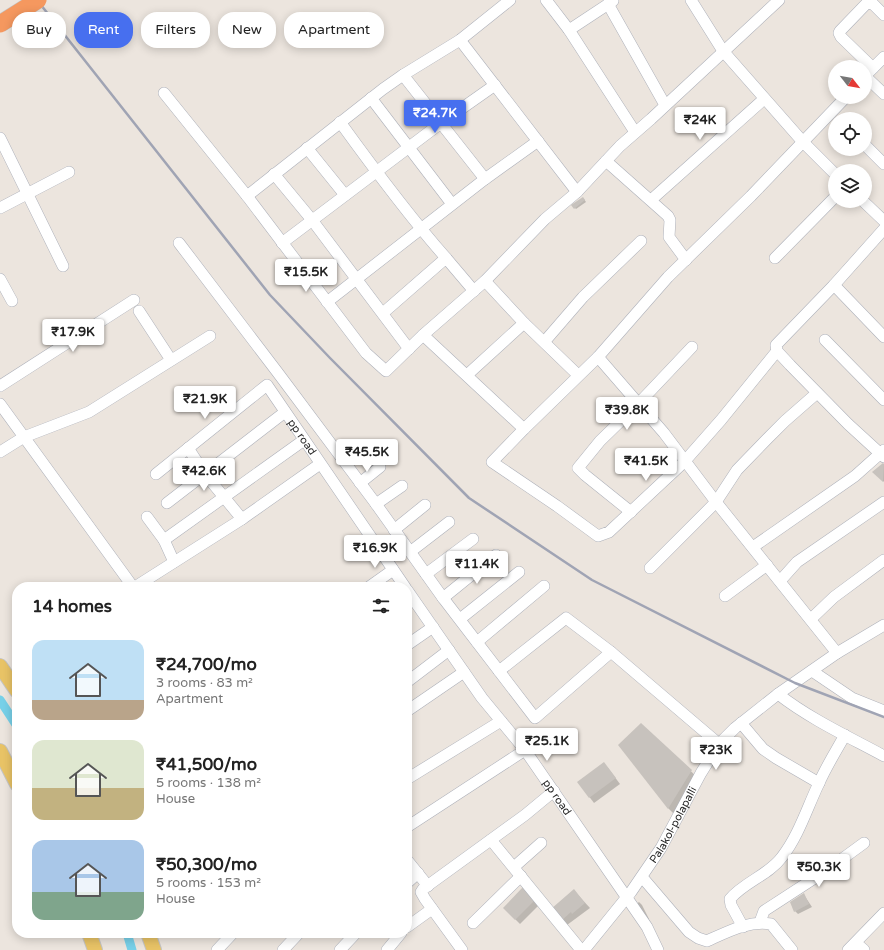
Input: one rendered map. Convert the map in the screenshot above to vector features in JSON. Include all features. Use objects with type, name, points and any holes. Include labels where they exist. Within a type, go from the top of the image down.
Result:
[{"type":"highway","points":[[0,24],[38,0]]},
{"type":"main road","points":[[0,666],[12,681]]},
{"type":"main road","points":[[1,755],[12,775]]},
{"type":"main road","points":[[91,938],[95,950]]},
{"type":"main road","points":[[150,938],[154,950]]},
{"type":"street","points":[[247,196],[371,98],[403,75],[460,40],[510,0]]},
{"type":"street","points":[[546,0],[568,30],[635,132]]},
{"type":"street","points":[[691,0],[723,51],[764,99],[828,167]]},
{"type":"street","points":[[164,93],[247,196],[366,353],[386,371],[423,335],[486,281],[545,219],[577,192],[620,146],[723,51],[767,4],[779,0]]},
{"type":"street","points":[[568,30],[611,2],[665,105]]},
{"type":"street","points":[[858,60],[841,37],[839,33],[840,30],[867,3],[873,4],[884,15]]},
{"type":"street","points":[[460,40],[577,192]]},
{"type":"street","points":[[872,70],[884,57]]},
{"type":"street","points":[[403,75],[485,178]]},
{"type":"street","points":[[872,79],[884,94]]},
{"type":"street","points":[[282,243],[408,147],[495,85]]},
{"type":"street","points":[[371,98],[452,204]]},
{"type":"street","points":[[651,200],[764,99]]},
{"type":"street","points":[[340,122],[420,229],[474,291]]},
{"type":"street","points":[[777,351],[721,420],[684,462],[609,532],[598,536],[492,462],[578,375],[598,357],[668,277],[803,142],[828,122]]},
{"type":"street","points":[[0,138],[64,266]]},
{"type":"street","points":[[327,302],[485,178],[538,141]]},
{"type":"street","points":[[307,148],[345,195]]},
{"type":"street","points":[[872,152],[884,164]]},
{"type":"street","points":[[606,161],[668,216],[670,220],[669,237],[686,260]]},
{"type":"street","points":[[0,208],[70,172]]},
{"type":"street","points":[[274,174],[312,220],[409,349]]},
{"type":"street","points":[[775,258],[828,204]]},
{"type":"street","points":[[870,208],[884,221]]},
{"type":"street","points":[[752,548],[855,476],[883,454],[790,365],[777,351],[776,345],[834,285],[884,229]]},
{"type":"street","points":[[545,342],[583,297],[641,241]]},
{"type":"street","points":[[179,243],[342,458],[443,598],[535,718],[610,652]]},
{"type":"street","points":[[382,313],[446,258]]},
{"type":"street","points":[[0,279],[12,301]]},
{"type":"street","points":[[486,281],[524,323],[578,375]]},
{"type":"street","points":[[834,285],[884,338]]},
{"type":"street","points":[[0,386],[134,300]]},
{"type":"street","points":[[139,311],[172,360]]},
{"type":"street","points":[[467,375],[524,323]]},
{"type":"street","points":[[423,335],[524,429]]},
{"type":"street","points":[[0,452],[24,437],[89,412],[210,336]]},
{"type":"street","points":[[825,340],[884,400]]},
{"type":"street","points":[[631,512],[578,468],[600,441],[639,403],[692,347]]},
{"type":"street","points":[[598,357],[664,433],[684,462],[837,653]]},
{"type":"street","name":"pp road","points":[[188,448],[267,385],[401,582]]},
{"type":"street","points":[[650,568],[716,502],[737,470],[785,421],[818,393]]},
{"type":"street","points":[[0,404],[130,582]]},
{"type":"street","points":[[167,502],[285,412]]},
{"type":"street","points":[[164,540],[304,440]]},
{"type":"street","points":[[342,458],[358,447]]},
{"type":"street","points":[[156,474],[188,448],[204,474],[242,519]]},
{"type":"street","points":[[142,582],[242,519],[320,464]]},
{"type":"street","points":[[360,483],[380,467]]},
{"type":"street","points":[[376,504],[402,486]]},
{"type":"street","points":[[780,581],[797,562],[884,502]]},
{"type":"street","points":[[394,530],[426,505]]},
{"type":"street","points":[[147,517],[164,540],[174,562]]},
{"type":"street","points":[[410,552],[449,522]]},
{"type":"street","points":[[426,574],[473,538]]},
{"type":"street","points":[[443,598],[496,555]]},
{"type":"street","points":[[811,619],[834,597],[884,560]]},
{"type":"street","points":[[725,596],[767,565]]},
{"type":"street","points":[[376,582],[393,570]]},
{"type":"street","points":[[460,619],[519,572]]},
{"type":"street","points":[[477,642],[544,586]]},
{"type":"street","name":"pp road","points":[[412,597],[482,698],[525,750],[554,791],[647,927],[658,950]]},
{"type":"street","points":[[499,671],[566,618],[610,652],[719,744]]},
{"type":"street","name":"Palakol-polapalli","points":[[584,950],[627,898],[642,877],[661,848],[701,773],[719,744],[741,723],[778,694],[837,653],[884,625]]},
{"type":"street","points":[[412,642],[433,627]]},
{"type":"street","points":[[412,678],[449,650]]},
{"type":"street","points":[[812,671],[852,698],[884,711]]},
{"type":"street","points":[[412,708],[464,672]]},
{"type":"street","points":[[778,694],[845,735],[884,756]]},
{"type":"street","points":[[412,777],[501,721]]},
{"type":"street","points":[[741,723],[763,749],[819,783]]},
{"type":"street","points":[[743,927],[731,905],[730,899],[782,858],[799,828],[819,783],[845,735]]},
{"type":"street","points":[[412,824],[525,750]]},
{"type":"street","points":[[462,950],[421,892],[525,815],[554,791]]},
{"type":"street","points":[[492,840],[581,950]]},
{"type":"street","points":[[514,867],[541,843]]},
{"type":"street","points":[[760,922],[764,911],[827,870],[864,843]]},
{"type":"street","points":[[412,866],[428,886]]},
{"type":"street","points":[[412,879],[418,873]]},
{"type":"street","points":[[473,923],[521,876]]},
{"type":"street","points":[[642,877],[689,932],[698,938],[707,941],[760,922],[771,924],[792,950]]},
{"type":"street","points":[[412,923],[432,909]]},
{"type":"street","points":[[856,948],[884,913]]},
{"type":"street","points":[[217,950],[228,938]]},
{"type":"street","points":[[287,949],[295,938]]},
{"type":"street","points":[[340,950],[351,938]]},
{"type":"street","points":[[387,950],[397,938]]},
{"type":"building","points":[[583,197],[585,200],[574,209],[571,205]]},
{"type":"building","points":[[883,463],[884,464],[883,482],[872,472]]},
{"type":"building","points":[[641,723],[692,770],[668,809],[618,745]]},
{"type":"building","points":[[604,762],[616,778],[589,798],[577,782]]},
{"type":"building","points":[[523,887],[535,900],[515,920],[503,908]]},
{"type":"building","points":[[574,889],[585,903],[561,921],[551,909]]},
{"type":"building","points":[[804,893],[809,904],[794,912],[790,902]]},
{"type":"waterway","points":[[0,700],[12,718]]},
{"type":"waterway","points":[[128,938],[132,950]]},
{"type":"railway","points":[[37,0],[270,295],[330,358],[469,498],[592,580],[795,683],[884,717]]}]
